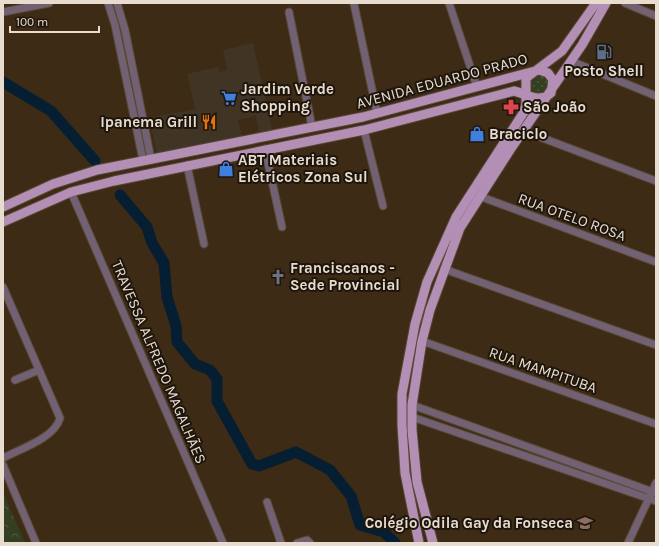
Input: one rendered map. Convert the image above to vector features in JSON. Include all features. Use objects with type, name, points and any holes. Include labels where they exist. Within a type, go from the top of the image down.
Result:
[{"type":"main road","points":[[419,543],[405,473],[402,394],[415,324],[427,282],[456,217],[520,119],[526,104],[524,82],[532,71],[562,51],[596,3]]},
{"type":"main road","points":[[433,543],[417,482],[412,430],[412,405],[422,341],[444,269],[460,228],[479,196],[551,93],[572,61],[606,3]]},
{"type":"main road","name":"AVENIDA EDUARDO PRADO","points":[[3,207],[53,184],[97,170],[292,132],[377,113],[532,71],[545,71],[551,76],[554,85],[551,93],[540,99],[514,91],[364,130],[282,145],[114,180],[71,192],[3,222]]},
{"type":"main road","points":[[282,145],[291,140],[292,132]]},
{"type":"main road","points":[[147,160],[150,167],[162,171]]},
{"type":"street","points":[[3,12],[49,3]]},
{"type":"street","points":[[108,3],[115,25],[133,111],[147,160]]},
{"type":"street","points":[[117,3],[125,30],[141,110],[147,160]]},
{"type":"street","points":[[449,3],[477,87]]},
{"type":"street","points":[[625,3],[656,16]]},
{"type":"street","points":[[354,4],[377,113]]},
{"type":"street","points":[[289,12],[312,127]]},
{"type":"street","points":[[572,61],[656,96]]},
{"type":"street","points":[[130,96],[138,95]]},
{"type":"street","points":[[133,111],[141,110]]},
{"type":"street","points":[[364,130],[383,206]]},
{"type":"street","points":[[524,131],[656,181]]},
{"type":"street","points":[[265,149],[282,227]]},
{"type":"street","points":[[187,165],[204,244]]},
{"type":"street","name":"TRAVESSA ALFREDO MAGALHÃES","points":[[71,192],[223,543]]},
{"type":"street","name":"RUA OTELO ROSA","points":[[479,196],[656,262]]},
{"type":"street","points":[[444,269],[656,345]]},
{"type":"street","points":[[3,290],[60,418],[59,424],[37,441],[3,458]]},
{"type":"street","name":"RUA MAMPITUBA","points":[[422,341],[656,424]]},
{"type":"street","points":[[15,380],[39,370]]},
{"type":"street","points":[[412,405],[654,492]]},
{"type":"street","points":[[412,417],[653,500]]},
{"type":"street","points":[[496,446],[498,437]]},
{"type":"street","points":[[569,472],[571,463]]},
{"type":"street","points":[[3,465],[36,543]]},
{"type":"street","points":[[628,543],[653,500],[656,483]]},
{"type":"street","points":[[267,502],[281,543]]},
{"type":"street","points":[[297,543],[307,540],[310,543]]},
{"type":"shaded area","name":"Jardim Verde Shopping","points":[[253,43],[272,130],[259,132],[256,116],[238,120],[242,136],[157,153],[149,118],[195,109],[187,74],[218,67],[220,72],[227,70],[223,50]]},
{"type":"green space","points":[[540,74],[547,77],[550,84],[547,91],[540,94],[533,91],[530,84],[533,77]]},
{"type":"green space","points":[[3,492],[25,543],[3,543]]},
{"type":"waterway","points":[[3,82],[51,111],[95,161]]},
{"type":"waterway","points":[[120,195],[147,227],[152,243],[164,263],[167,297],[176,326],[177,342],[195,364],[210,370],[217,379],[217,401],[252,464],[259,466],[296,452],[330,470],[351,496],[360,525],[384,532],[395,543]]},
{"type":"place","name":"Posto Shell","points":[[604,52]]},
{"type":"place","name":"Jardim Verde Shopping","points":[[229,98]]},
{"type":"place","name":"São João","points":[[511,107]]},
{"type":"place","name":"Ipanema Grill","points":[[209,122]]},
{"type":"place","name":"Braciclo","points":[[477,134]]},
{"type":"place","name":"ABT Materiais Elétricos Zona Sul","points":[[226,169]]},
{"type":"place","name":"Franciscanos - Sede Provincial","points":[[278,277]]},
{"type":"place","name":"Colégio Odila Gay da Fonseca","points":[[585,523]]}]
